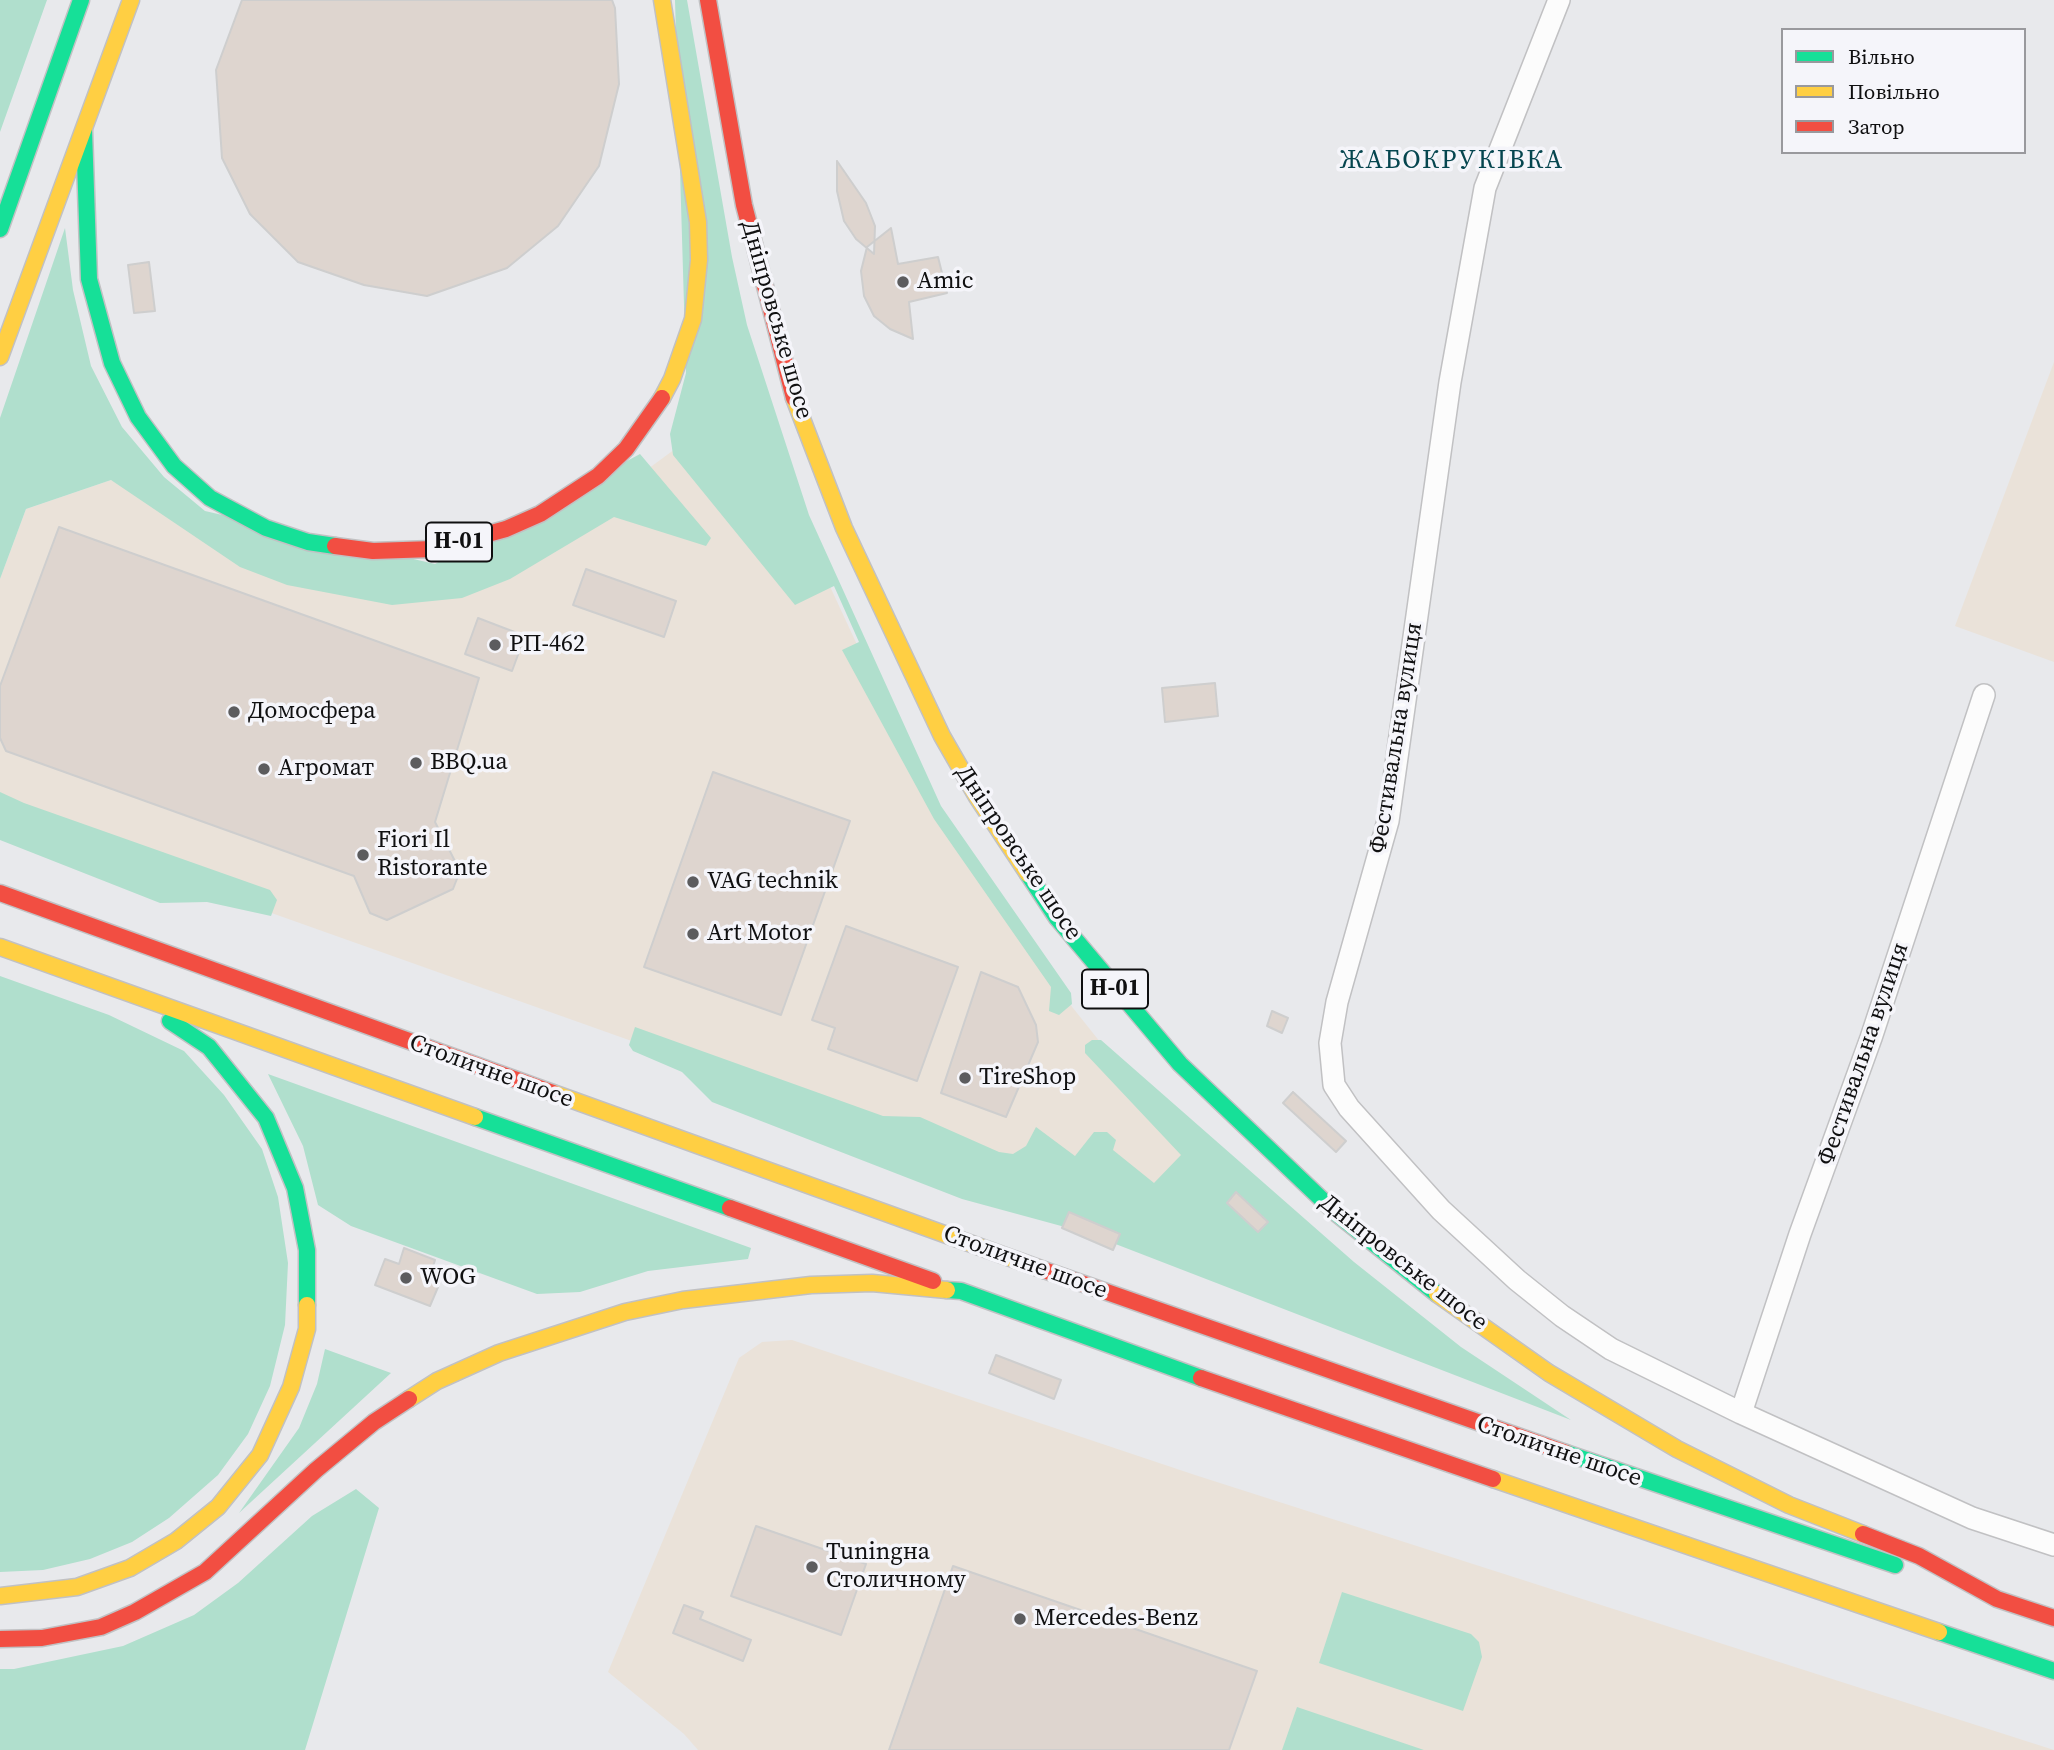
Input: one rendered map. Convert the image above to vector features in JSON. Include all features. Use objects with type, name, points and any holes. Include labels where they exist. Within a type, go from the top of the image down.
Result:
[{"type":"main road","points":[[0,229],[81,0]]},
{"type":"main road","points":[[0,357],[131,0]]},
{"type":"main road","name":"Дніпровське шосе","points":[[84,131],[89,279],[112,362],[138,417],[174,466],[210,498],[266,528],[308,542],[373,551],[433,549],[506,528],[540,514],[598,477],[626,449],[652,415],[677,368],[695,306],[698,222],[662,0]]},
{"type":"main road","name":"Дніпровське шосе","points":[[708,0],[744,205],[791,390],[844,528],[942,736],[977,797],[1057,918],[1180,1064],[1336,1213],[1435,1293],[1549,1373],[1677,1449],[1789,1505],[1919,1556],[1997,1599]]},
{"type":"main road","name":"Столичне шосе","points":[[0,893],[1411,1401],[2044,1615]]},
{"type":"main road","name":"Столичне шосе","points":[[0,947],[1273,1404],[2054,1671]]},
{"type":"main road","points":[[0,1596],[36,1594],[77,1587],[130,1568],[176,1541],[218,1507],[260,1455],[291,1387],[307,1329],[307,1250],[295,1188],[266,1118],[209,1047],[130,994]]},
{"type":"main road","points":[[0,1639],[42,1638],[101,1628],[205,1573],[316,1470],[374,1422],[437,1381],[499,1353],[625,1312],[751,1290],[872,1283],[961,1291]]},
{"type":"street","name":"Фестивальна вулиця","points":[[1559,0],[1485,188],[1450,382],[1388,821],[1336,1002],[1330,1062],[1334,1085],[1349,1108],[1441,1210],[1517,1280],[1562,1316],[1611,1349],[1741,1413],[1972,1518],[2054,1545]]},
{"type":"street","name":"Фестивальна вулиця","points":[[1741,1413],[1800,1234],[1871,1038],[1984,695]]},
{"type":"street","points":[[2044,1615],[2054,1602]]},
{"type":"shaded area","points":[[2054,362],[2054,662],[1955,626]]},
{"type":"shaded area","points":[[743,399],[885,705],[945,820],[1061,993],[1192,1157],[1135,1241],[899,1136],[204,889],[0,801],[0,579],[26,509],[111,480],[387,592],[637,477]]},
{"type":"shaded area","points":[[792,1340],[1195,1475],[2054,1750],[698,1750],[684,1734],[608,1672],[739,1358],[762,1342]]},
{"type":"green space","points":[[0,0],[47,0],[0,132]]},
{"type":"green space","points":[[675,0],[687,0],[732,257],[747,325],[809,515],[941,806],[1071,993],[1072,1004],[1059,1015],[1049,1011],[1051,987],[934,819],[842,650],[859,642],[834,586],[795,605],[673,455],[670,434],[686,373]]},
{"type":"green space","points":[[65,228],[73,290],[91,366],[122,427],[164,477],[205,511],[435,564],[640,454],[711,538],[706,546],[614,517],[510,579],[462,598],[392,605],[287,585],[240,567],[111,480],[26,509],[0,579],[0,418]]},
{"type":"green space","points":[[0,792],[24,803],[270,890],[277,900],[271,916],[207,902],[160,903],[0,840]]},
{"type":"green space","points":[[0,976],[109,1015],[184,1051],[224,1095],[262,1149],[278,1197],[288,1263],[285,1325],[270,1386],[248,1434],[218,1475],[169,1518],[132,1542],[90,1559],[43,1570],[0,1572]]},
{"type":"green space","points":[[635,1027],[883,1116],[920,1117],[999,1152],[1013,1154],[1026,1146],[1036,1127],[1075,1156],[1094,1132],[1107,1132],[1116,1140],[1113,1150],[1154,1183],[1181,1155],[1085,1053],[1085,1045],[1092,1040],[1101,1040],[1354,1262],[1461,1347],[1571,1420],[1087,1233],[962,1199],[712,1102],[682,1072],[633,1051],[629,1045]]},
{"type":"green space","points":[[268,1074],[751,1248],[748,1259],[648,1271],[580,1292],[537,1294],[351,1226],[318,1205],[303,1146]]},
{"type":"green space","points":[[325,1349],[391,1373],[239,1513],[299,1428],[317,1384]]},
{"type":"green space","points":[[356,1489],[379,1508],[305,1750],[0,1750],[0,1669],[14,1669],[123,1646],[194,1615],[238,1583],[312,1516]]},
{"type":"green space","points":[[1342,1592],[1471,1634],[1479,1642],[1482,1657],[1463,1711],[1319,1663]]},
{"type":"green space","points":[[1297,1707],[1424,1750],[1282,1750]]},
{"type":"building","points":[[242,0],[612,0],[615,8],[619,84],[599,166],[558,226],[507,268],[427,296],[364,285],[298,262],[250,214],[222,158],[216,70]]},
{"type":"building","points":[[837,161],[866,203],[875,226],[874,254],[856,239],[844,221],[837,191]]},
{"type":"building","name":"Amic","points":[[891,228],[898,264],[938,257],[947,293],[909,302],[913,339],[890,329],[874,316],[864,296],[861,271],[867,247]]},
{"type":"building","points":[[149,262],[155,311],[134,313],[128,265]]},
{"type":"building","name":"Домосфера","points":[[59,527],[479,678],[435,822],[460,871],[453,889],[387,920],[370,913],[354,876],[6,751],[0,738],[0,686]]},
{"type":"building","points":[[586,569],[676,601],[664,637],[573,605]]},
{"type":"building","name":"РП-462","points":[[478,618],[525,636],[512,671],[465,654]]},
{"type":"building","points":[[1215,683],[1218,716],[1165,722],[1162,688]]},
{"type":"building","points":[[713,772],[850,821],[781,1015],[644,967]]},
{"type":"building","points":[[846,926],[958,967],[917,1081],[828,1049],[835,1028],[812,1020]]},
{"type":"building","points":[[981,972],[1018,987],[1036,1025],[1038,1042],[1006,1117],[941,1093]]},
{"type":"building","points":[[1272,1011],[1288,1018],[1282,1033],[1267,1026]]},
{"type":"building","points":[[1293,1092],[1346,1141],[1336,1152],[1283,1103]]},
{"type":"building","points":[[1236,1192],[1268,1222],[1258,1232],[1227,1203]]},
{"type":"building","points":[[1069,1212],[1120,1234],[1113,1250],[1062,1228]]},
{"type":"building","name":"WOG","points":[[404,1248],[435,1260],[430,1276],[441,1280],[430,1306],[375,1285],[385,1259],[399,1264]]},
{"type":"building","points":[[996,1355],[1061,1380],[1054,1399],[989,1373]]},
{"type":"building","points":[[756,1526],[866,1564],[841,1635],[731,1596]]},
{"type":"building","name":"Mercedes-Benz","points":[[953,1566],[1257,1671],[1229,1750],[889,1750]]},
{"type":"building","points":[[684,1605],[703,1612],[700,1619],[751,1640],[743,1661],[673,1633]]},
{"type":"traffic: fast","points":[[0,229],[81,0]]},
{"type":"traffic: fast","points":[[84,131],[89,279],[112,363],[138,417],[174,466],[210,498],[266,528],[308,542],[335,546]]},
{"type":"traffic: fast","points":[[1028,874],[1057,918],[1180,1064],[1336,1213],[1437,1294]]},
{"type":"traffic: fast","points":[[170,1021],[209,1047],[266,1118],[295,1188],[307,1250],[307,1305]]},
{"type":"traffic: fast","points":[[475,1117],[730,1208]]},
{"type":"traffic: fast","points":[[947,1290],[961,1291],[1201,1378]]},
{"type":"traffic: fast","points":[[1566,1453],[1895,1565]]},
{"type":"traffic: fast","points":[[1939,1632],[2054,1671]]},
{"type":"traffic: slow","points":[[0,357],[131,0]]},
{"type":"traffic: slow","points":[[662,0],[698,222],[699,260],[693,319],[672,379],[662,398]]},
{"type":"traffic: slow","points":[[794,398],[844,528],[942,736],[977,797],[1028,874]]},
{"type":"traffic: slow","points":[[0,947],[475,1117]]},
{"type":"traffic: slow","points":[[553,1093],[1044,1270]]},
{"type":"traffic: slow","points":[[409,1399],[437,1381],[499,1353],[625,1312],[683,1300],[811,1285],[872,1283],[947,1290]]},
{"type":"traffic: slow","points":[[1437,1294],[1549,1373],[1677,1449],[1789,1505],[1863,1534]]},
{"type":"traffic: slow","points":[[0,1596],[77,1587],[130,1568],[176,1541],[218,1507],[260,1455],[291,1387],[307,1329],[307,1305]]},
{"type":"traffic: slow","points":[[1493,1479],[1939,1632]]},
{"type":"traffic: jam","points":[[708,0],[744,205],[794,398]]},
{"type":"traffic: jam","points":[[335,546],[373,551],[433,549],[506,529],[540,514],[598,476],[626,449],[662,398]]},
{"type":"traffic: jam","points":[[0,893],[553,1093]]},
{"type":"traffic: jam","points":[[730,1208],[933,1281]]},
{"type":"traffic: jam","points":[[1044,1270],[1566,1453]]},
{"type":"traffic: jam","points":[[1201,1378],[1493,1479]]},
{"type":"traffic: jam","points":[[0,1639],[42,1638],[101,1627],[135,1612],[205,1572],[316,1470],[374,1422],[409,1399]]},
{"type":"traffic: jam","points":[[1863,1534],[1919,1556],[1997,1599],[2054,1618]]},
{"type":"place","name":"Amic","points":[[903,282]]},
{"type":"place","name":"РП-462","points":[[495,645]]},
{"type":"place","name":"Домосфера","points":[[234,712]]},
{"type":"place","name":"BBQ.ua","points":[[416,763]]},
{"type":"place","name":"Агромат","points":[[264,769]]},
{"type":"place","name":"Fiori Il Ristorante","points":[[363,855]]},
{"type":"place","name":"VAG technik","points":[[693,882]]},
{"type":"place","name":"Art Motor","points":[[693,934]]},
{"type":"place","name":"TireShop","points":[[965,1078]]},
{"type":"place","name":"WOG","points":[[406,1278]]},
{"type":"place","name":"Tuningна Столичному","points":[[812,1567]]},
{"type":"place","name":"Mercedes-Benz","points":[[1020,1619]]},
{"type":"district","name":"ЖАБОКРУКІВКА","points":[[1452,161]]}]
